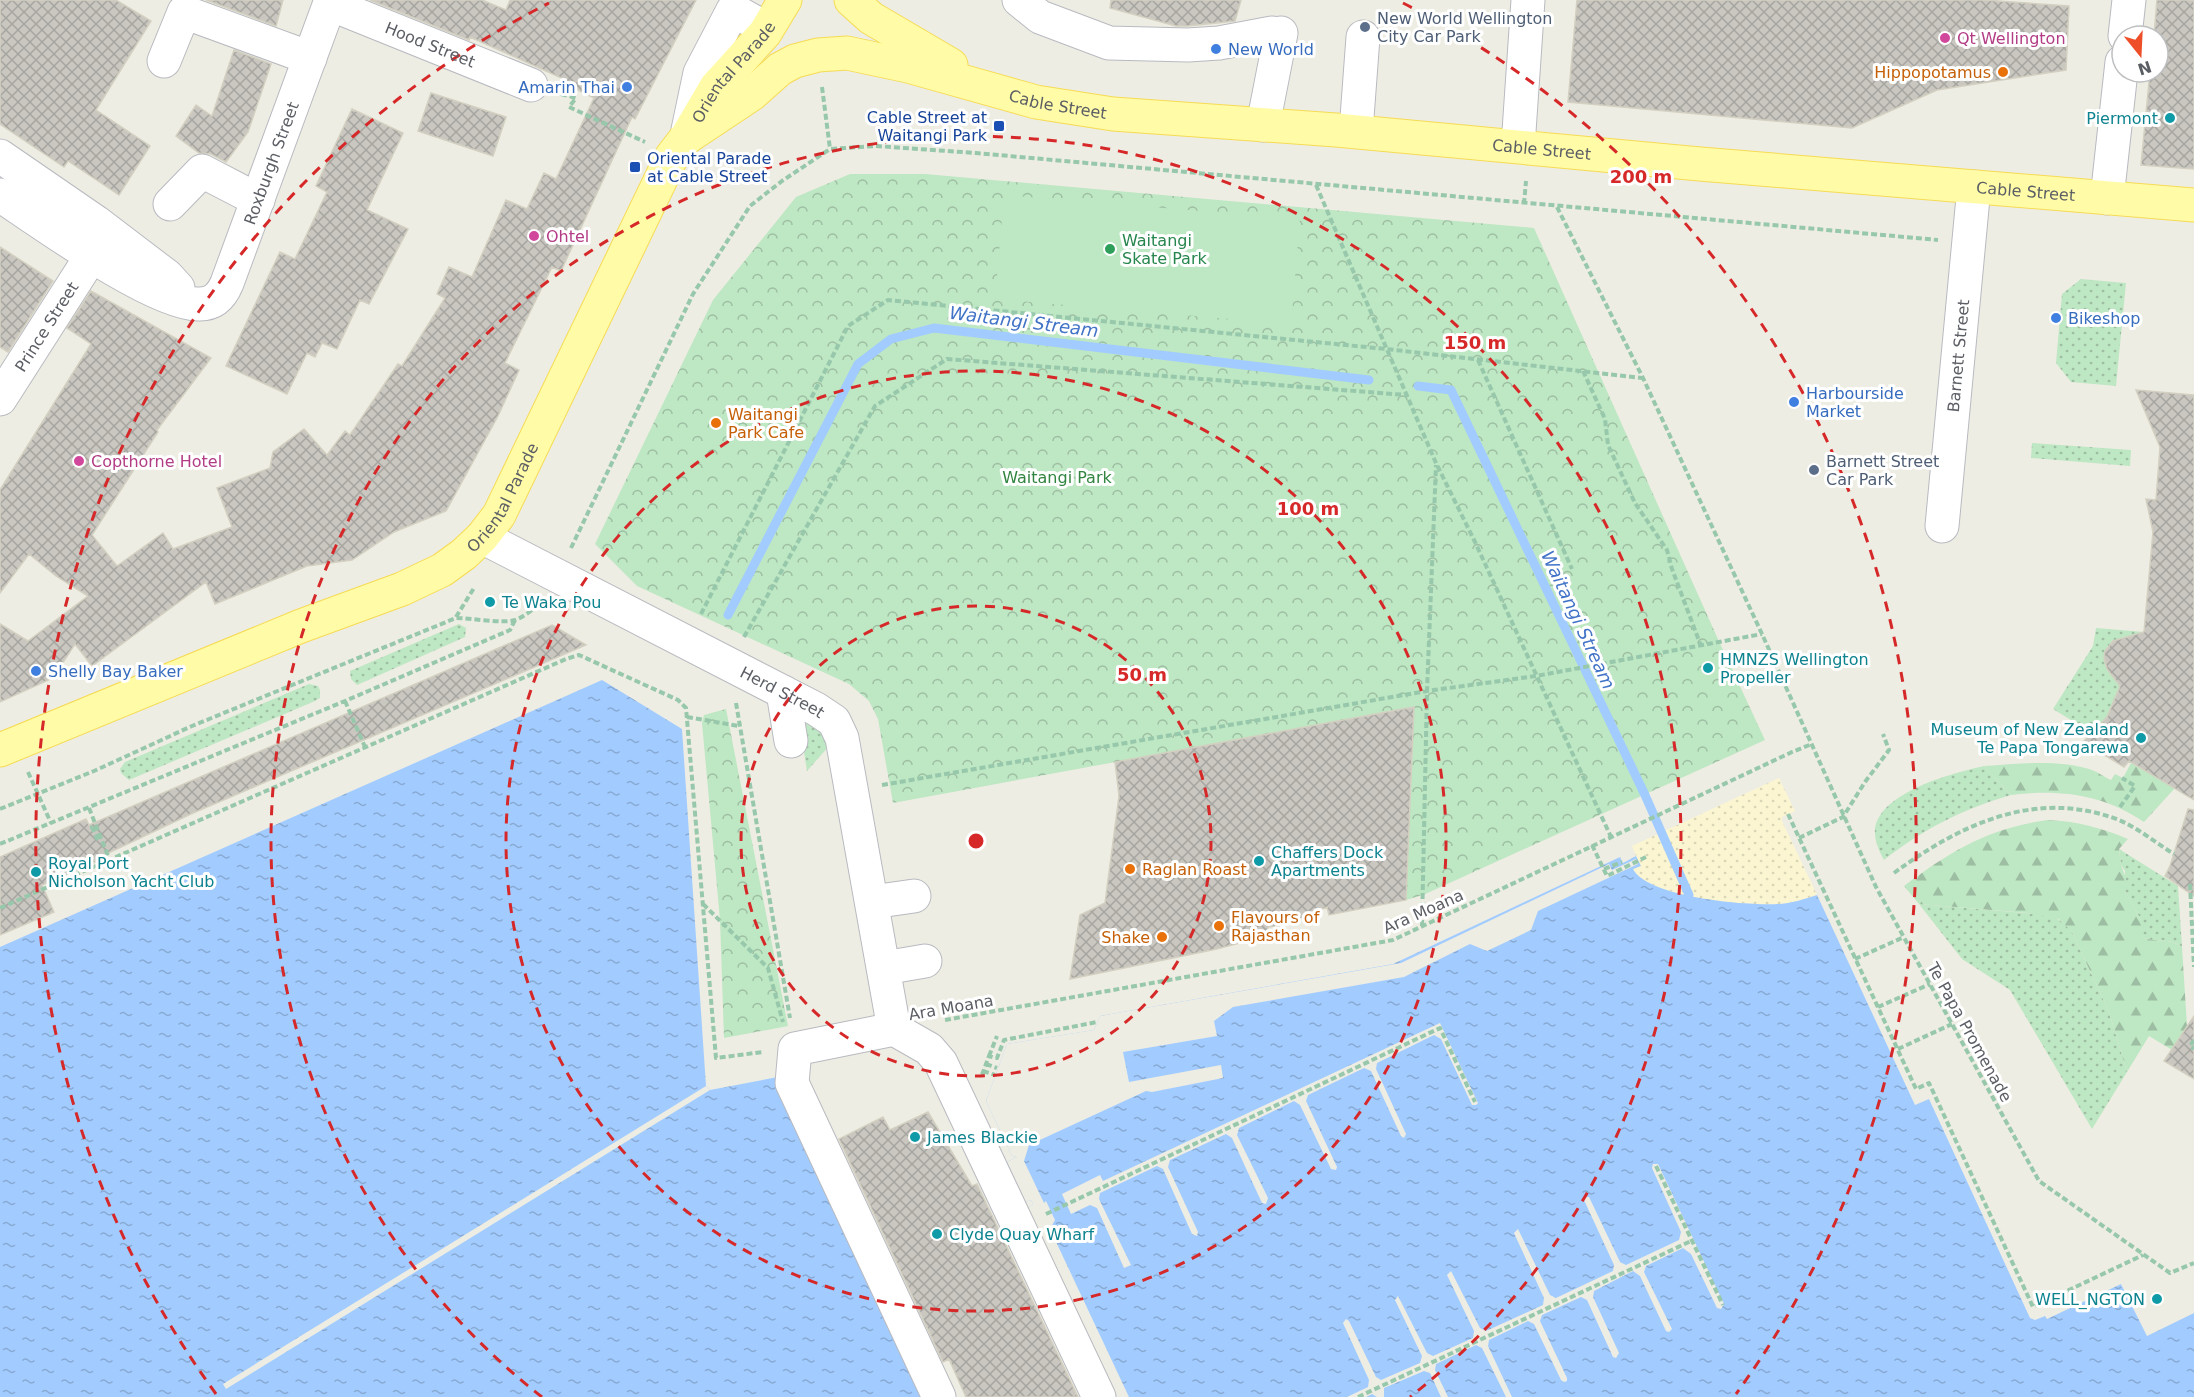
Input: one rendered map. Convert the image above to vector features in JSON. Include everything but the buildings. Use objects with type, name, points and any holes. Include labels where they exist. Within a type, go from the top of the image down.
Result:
[{"type":"main road","name":"Oriental Parade","points":[[12,756],[302,626],[402,589],[442,570],[482,537],[499,515],[679,147],[716,87],[750,51],[785,0]]},
{"type":"main road","name":"Cable Street","points":[[851,0],[871,18],[997,92]]},
{"type":"main road","name":"Cable Street","points":[[679,147],[752,94],[780,69],[795,61],[818,55],[847,53],[872,57],[997,92],[1074,110],[1356,132],[1700,164],[2194,205]]},
{"type":"street","points":[[1019,0],[1040,17],[1109,43],[1188,45],[1219,43],[1276,33],[1263,125]]},
{"type":"street","points":[[1518,146],[1528,0]]},
{"type":"street","points":[[2126,24],[2129,0]]},
{"type":"street","name":"Roxburgh Street","points":[[0,195],[92,255],[160,294],[191,303],[210,303],[224,292],[331,2]]},
{"type":"street","name":"Hood Street","points":[[331,2],[531,85]]},
{"type":"street","points":[[164,61],[173,6],[310,58]]},
{"type":"street","points":[[1356,132],[1363,37]]},
{"type":"street","points":[[2107,198],[2120,84]]},
{"type":"street","points":[[0,156],[96,222],[167,276],[191,303]]},
{"type":"street","points":[[170,204],[202,171],[258,200]]},
{"type":"street","name":"Barnett Street","points":[[1942,526],[1974,187]]},
{"type":"street","name":"Prince Street","points":[[0,399],[92,255]]},
{"type":"street","name":"Herd Street","points":[[482,537],[816,709],[834,721],[842,738],[894,1029]]},
{"type":"street","points":[[783,692],[791,741]]},
{"type":"street","points":[[872,902],[914,896]]},
{"type":"street","points":[[884,968],[925,961]]},
{"type":"street","points":[[939,1397],[792,1083],[782,1043],[841,1029],[894,1029],[929,1049],[941,1062],[1099,1397]]},
{"type":"path","points":[[821,81],[830,149]]},
{"type":"path","points":[[531,85],[576,98],[569,107],[679,147]]},
{"type":"path","points":[[569,553],[693,294],[750,206],[830,149],[887,146],[1948,241]]},
{"type":"path","points":[[1524,204],[1526,179]]},
{"type":"path","points":[[1316,185],[1436,463],[1611,837]]},
{"type":"path","name":"Te Papa Promenade","points":[[1557,207],[1643,378],[1876,887],[2039,1181],[2170,1273],[2194,1263]]},
{"type":"path","points":[[688,643],[700,615],[848,326],[888,300],[1386,349],[1643,378]]},
{"type":"path","points":[[782,1043],[729,664],[875,406],[947,359],[1077,367],[1406,395]]},
{"type":"path","points":[[1478,359],[1572,569]]},
{"type":"path","points":[[1583,371],[1605,419],[1608,445],[1635,503],[1667,550],[1701,646]]},
{"type":"path","points":[[1422,926],[1427,691],[1436,463]]},
{"type":"path","points":[[0,809],[192,726],[456,618],[479,618],[498,622],[515,620],[545,601]]},
{"type":"path","points":[[0,844],[510,630],[515,620]]},
{"type":"path","points":[[852,791],[1427,691],[1536,676],[1762,634]]},
{"type":"path","points":[[0,908],[579,655],[678,700],[686,708],[716,1058],[782,1043]]},
{"type":"path","points":[[345,701],[365,747]]},
{"type":"path","points":[[687,717],[739,726]]},
{"type":"path","points":[[1799,838],[1843,817],[1864,782],[1888,750],[1883,734]]},
{"type":"path","name":"Ara Moana","points":[[942,1020],[1393,940],[1812,744]]},
{"type":"path","points":[[12,756],[39,794],[51,823]]},
{"type":"path","points":[[2120,807],[2135,786],[2122,778]]},
{"type":"path","points":[[89,808],[110,861]]},
{"type":"path","points":[[1894,873],[1936,844],[1956,834],[2007,813],[2034,808],[2074,808],[2114,818],[2174,854]]},
{"type":"path","points":[[1788,814],[1916,1089],[1929,1083],[2033,1307],[2144,1255]]},
{"type":"path","points":[[95,825],[92,827],[97,838],[95,839]]},
{"type":"path","points":[[1592,845],[1607,876],[1646,857]]},
{"type":"path","points":[[1604,870],[1622,862]]},
{"type":"path","points":[[2190,884],[2194,967]]},
{"type":"path","points":[[703,904],[768,968],[782,1043]]},
{"type":"path","points":[[1855,959],[1904,937]]},
{"type":"path","points":[[1878,1007],[1930,984]]},
{"type":"path","points":[[989,1056],[997,1059],[1004,1040],[1097,1022]]},
{"type":"path","points":[[1898,1049],[1952,1024]]},
{"type":"path","points":[[1050,1212],[1440,1028],[1475,1102]]},
{"type":"path","points":[[981,1079],[997,1036]]},
{"type":"path","points":[[2194,1040],[2190,1046],[2194,1048]]},
{"type":"path","points":[[986,1064],[998,1068]]},
{"type":"path","points":[[983,1071],[995,1075]]},
{"type":"path","points":[[1656,1166],[1722,1305]]},
{"type":"path","points":[[1358,1397],[1691,1241]]},
{"type":"green space","name":"Waitangi Park","points":[[850,174],[925,174],[1534,228],[1765,740],[1423,895],[1406,900],[1414,707],[893,803],[878,719],[869,701],[849,684],[637,586],[595,544],[713,300],[796,197]]},
{"type":"green space","name":"Waitangi Skate Park","points":[[1004,195],[1300,219],[1291,324],[995,299]]},
{"type":"green space","points":[[2081,279],[2126,283],[2116,386],[2071,382],[2056,363],[2062,294]]},
{"type":"green space","points":[[2032,443],[2131,450],[2130,466],[2031,458]]},
{"type":"green space","points":[[459,624],[466,628],[465,637],[357,685],[351,679],[350,671]]},
{"type":"green space","points":[[2096,628],[2144,632],[2144,635],[2121,639],[2112,643],[2107,649],[2104,657],[2106,665],[2120,687],[2107,717],[2092,733],[2053,709],[2093,646]]},
{"type":"green space","points":[[309,684],[318,686],[320,690],[320,698],[315,701],[129,780],[121,773],[120,769],[125,762]]},
{"type":"green space","points":[[726,709],[788,1026],[724,1038],[720,920],[702,723],[704,715]]},
{"type":"green space","points":[[799,720],[820,731],[829,746],[807,771]]},
{"type":"green space","points":[[2131,763],[2175,788],[2144,822],[2113,805],[2080,796],[2046,793],[2011,795],[1984,766],[2063,764],[2092,770],[2111,780],[2115,774],[2123,778]]},
{"type":"green space","points":[[1984,766],[2011,795],[1944,821],[1884,860],[1876,841],[1875,829],[1880,816],[1890,805],[1920,786]]},
{"type":"green space","points":[[2048,820],[2089,826],[2128,839],[2119,849],[2121,865],[2126,878],[2125,891],[2141,920],[2141,937],[2172,942],[2182,947],[2187,1026],[2172,1050],[2149,1036],[2127,1072],[2109,1012],[2072,932],[2059,919],[2028,913],[1919,904],[1904,886],[1954,852],[1988,835]]},
{"type":"green space","points":[[2119,849],[2178,886],[2182,947],[2172,942],[2141,937],[2141,920],[2125,891],[2125,871],[2121,865]]},
{"type":"green space","points":[[1919,904],[2049,915],[2062,922],[2072,932],[2109,1012],[2127,1072],[2092,1129],[2010,990],[1962,959]]},
{"type":"sand","points":[[1779,778],[1795,811],[1782,817],[1782,821],[1817,895],[1780,904],[1701,898],[1658,887],[1643,879],[1633,869],[1640,866],[1632,846]]},
{"type":"water","points":[[602,680],[682,729],[706,1086],[710,1090],[778,1077],[929,1397],[0,1397],[0,947]]},
{"type":"water","points":[[1636,856],[1641,866],[1633,869],[1642,879],[1658,887],[1701,898],[1780,904],[1817,895],[1915,1105],[1929,1099],[2030,1318],[2035,1320],[2045,1316],[2047,1319],[2121,1284],[2147,1336],[2194,1313],[2194,1397],[1117,1397],[1028,1208],[1033,1204],[1031,1200],[1025,1202],[1007,1162],[1017,1157],[1012,1156],[986,1101],[1007,1044],[1094,1030],[1100,1016],[1393,964],[1620,857],[1623,863]]},
{"type":"pier","points":[[1636,859],[1638,864],[1538,911],[1531,930],[1487,951],[1470,944],[1404,977],[1233,1007],[1214,1021],[1217,1036],[1123,1052],[1129,1082],[1221,1065],[1223,1078],[1152,1092],[1146,1091],[1029,1145],[1024,1161],[1044,1203],[1046,1201],[1055,1220],[1050,1229],[1129,1397],[1117,1397],[1028,1208],[1033,1204],[1031,1200],[1025,1202],[1007,1162],[1017,1157],[1012,1156],[986,1101],[1007,1044],[1094,1030],[1100,1016],[1401,963],[1609,864],[1612,870]]},
{"type":"pier","points":[[1440,1023],[1478,1103],[1476,1105],[1472,1105],[1441,1039],[1434,1035],[1377,1063],[1376,1069],[1406,1134],[1404,1138],[1401,1136],[1371,1071],[1364,1068],[1308,1095],[1306,1101],[1337,1167],[1336,1170],[1331,1169],[1300,1105],[1294,1101],[1239,1128],[1237,1135],[1268,1198],[1266,1204],[1262,1203],[1232,1138],[1226,1134],[1170,1160],[1168,1167],[1198,1232],[1197,1236],[1192,1234],[1163,1169],[1157,1166],[1100,1193],[1099,1199],[1131,1265],[1124,1268],[1097,1208],[1090,1205],[1071,1214],[1062,1194],[1100,1175],[1103,1181]]},
{"type":"pier","points":[[706,1086],[710,1090],[226,1389],[223,1384]]},
{"type":"pier","points":[[1653,1164],[1658,1164],[1724,1304],[1721,1309],[1717,1308],[1691,1254],[1683,1248],[1646,1266],[1644,1272],[1672,1329],[1669,1332],[1666,1331],[1640,1276],[1633,1271],[1594,1291],[1593,1297],[1619,1353],[1616,1358],[1613,1357],[1587,1300],[1581,1297],[1542,1315],[1540,1321],[1567,1381],[1561,1380],[1534,1324],[1528,1321],[1489,1340],[1488,1346],[1512,1397],[1506,1397],[1482,1348],[1476,1345],[1436,1364],[1435,1370],[1448,1397],[1441,1397],[1430,1373],[1424,1371],[1384,1388],[1384,1397],[1372,1394],[1366,1397],[1347,1397],[1368,1387],[1369,1380],[1343,1323],[1346,1319],[1376,1377],[1381,1380],[1420,1363],[1422,1356],[1395,1300],[1398,1296],[1427,1353],[1433,1356],[1473,1338],[1474,1331],[1447,1275],[1451,1271],[1480,1328],[1486,1331],[1543,1305],[1544,1298],[1514,1233],[1518,1229],[1550,1295],[1556,1298],[1613,1271],[1614,1265],[1584,1200],[1585,1197],[1589,1197],[1620,1262],[1626,1265],[1679,1240],[1681,1232],[1652,1168]]},
{"type":"waterway","name":"Waitangi Stream","points":[[728,615],[858,364],[891,339],[934,328],[1369,380]]},
{"type":"waterway","name":"Waitangi Stream","points":[[1418,386],[1451,390],[1645,795],[1689,895]]},
{"type":"place","name":"New World Wellington City Car Park","points":[[1365,27]]},
{"type":"place","name":"Qt Wellington","points":[[1945,38]]},
{"type":"place","name":"New World","points":[[1216,49]]},
{"type":"place","name":"Hippopotamus","points":[[2003,72]]},
{"type":"place","name":"Amarin Thai","points":[[627,87]]},
{"type":"place","name":"Piermont","points":[[2170,118]]},
{"type":"place","name":"Cable Street at Waitangi Park","points":[[999,126]]},
{"type":"place","name":"Oriental Parade at Cable Street","points":[[635,167]]},
{"type":"place","name":"Ohtel","points":[[534,236]]},
{"type":"place","name":"Waitangi Skate Park","points":[[1110,249]]},
{"type":"place","name":"Bikeshop","points":[[2056,318]]},
{"type":"place","name":"Harbourside Market","points":[[1794,402]]},
{"type":"place","name":"Waitangi Park Cafe","points":[[716,423]]},
{"type":"place","name":"Copthorne Hotel","points":[[79,461]]},
{"type":"place","name":"Barnett Street Car Park","points":[[1814,470]]},
{"type":"place","name":"Te Waka Pou","points":[[490,602]]},
{"type":"place","name":"HMNZS Wellington Propeller","points":[[1708,668]]},
{"type":"place","name":"Shelly Bay Baker","points":[[36,671]]},
{"type":"place","name":"Museum of New Zealand Te Papa Tongarewa","points":[[2141,738]]},
{"type":"place","name":"Chaffers Dock Apartments","points":[[1259,861]]},
{"type":"place","name":"Raglan Roast","points":[[1130,869]]},
{"type":"place","name":"Royal Port Nicholson Yacht Club","points":[[36,872]]},
{"type":"place","name":"Flavours of Rajasthan","points":[[1219,926]]},
{"type":"place","name":"Shake","points":[[1162,937]]},
{"type":"place","name":"James Blackie","points":[[915,1137]]},
{"type":"place","name":"Clyde Quay Wharf","points":[[937,1234]]},
{"type":"place","name":"WELL_NGTON","points":[[2157,1299]]}]
